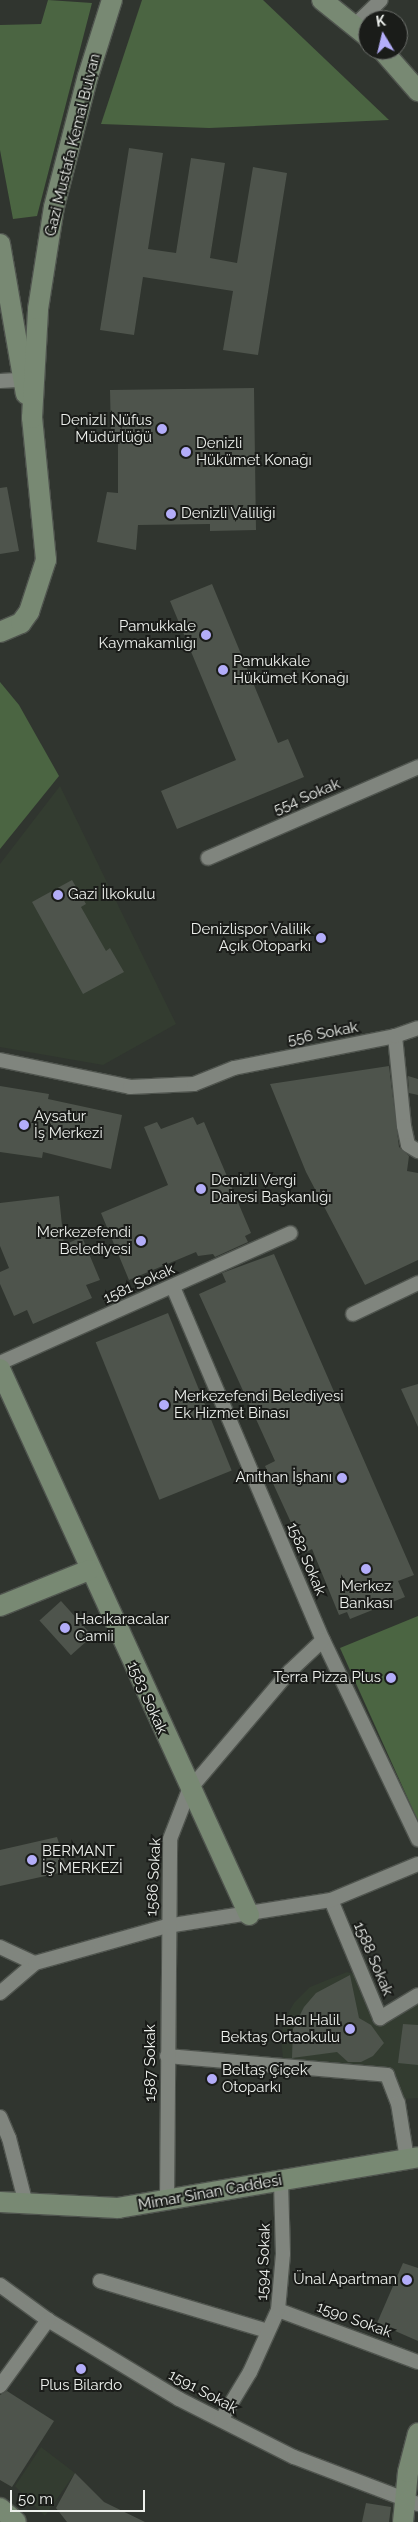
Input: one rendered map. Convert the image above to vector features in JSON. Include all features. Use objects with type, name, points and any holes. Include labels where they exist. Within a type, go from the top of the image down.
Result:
[{"type":"main road","name":"Gazi Mustafa Kemal Bulvan","points":[[0,632],[21,623],[36,595],[46,560],[32,418],[38,309],[54,207],[88,76],[112,0]]},
{"type":"main road","points":[[322,0],[358,29]]},
{"type":"main road","points":[[391,60],[418,91]]},
{"type":"main road","points":[[0,244],[22,380],[32,418]]},
{"type":"main road","name":"1583 Sokak","points":[[0,1369],[189,1790],[249,1915]]},
{"type":"main road","points":[[0,1606],[89,1570]]},
{"type":"main road","name":"Mimar Sinan Caddesi","points":[[0,2202],[118,2208],[412,2158]]},
{"type":"main road","points":[[403,2522],[411,2502],[409,2466],[418,2433]]},
{"type":"main road","points":[[0,2508],[16,2522]]},
{"type":"street","points":[[0,381],[22,380]]},
{"type":"street","name":"554 Sokak","points":[[208,858],[418,767]]},
{"type":"street","name":"556 Sokak","points":[[0,1060],[130,1087],[194,1084],[234,1068],[395,1036],[418,1028]]},
{"type":"street","points":[[395,1036],[404,1126],[408,1145],[418,1151]]},
{"type":"street","name":"1581 Sokak","points":[[0,1363],[290,1233]]},
{"type":"street","points":[[353,1314],[418,1283]]},
{"type":"street","name":"1582 Sokak","points":[[173,1287],[323,1640],[418,1839]]},
{"type":"street","name":"1586 Sokak","points":[[0,1993],[35,1963],[167,1926],[170,1839],[189,1790],[290,1671],[323,1640]]},
{"type":"street","points":[[167,1926],[249,1915],[331,1900],[418,1864]]},
{"type":"street","name":"1588 Sokak","points":[[331,1900],[380,2018],[418,1995]]},
{"type":"street","name":"1587 Sokak","points":[[167,1926],[167,2200]]},
{"type":"street","points":[[0,1947],[35,1963]]},
{"type":"street","points":[[167,2056],[387,2075],[398,2103],[412,2158]]},
{"type":"street","points":[[0,2117],[9,2138],[26,2204]]},
{"type":"street","name":"1594 Sokak","points":[[220,2420],[250,2372],[278,2310],[283,2254],[281,2180]]},
{"type":"street","points":[[100,2281],[268,2331]]},
{"type":"street","name":"1591 Sokak","points":[[0,2285],[48,2320],[178,2399],[294,2457],[411,2502]]},
{"type":"street","name":"1590 Sokak","points":[[278,2310],[418,2362]]},
{"type":"street","points":[[0,2386],[48,2320]]},
{"type":"shaded area","name":"Gazi İlkokulu","points":[[60,786],[176,1024],[103,1065],[0,1047],[0,864]]},
{"type":"shaded area","name":"Hacı Halil Bektaş Ortaokulu","points":[[347,1972],[361,1976],[380,2021],[418,1999],[418,2098],[403,2099],[388,2070],[283,2059],[281,2036],[285,2019],[294,2003],[310,1987]]},
{"type":"shaded area","points":[[41,2447],[75,2473],[45,2516],[15,2486]]},
{"type":"green space","points":[[48,0],[92,3],[37,216],[13,219],[0,150],[0,25],[41,24]]},
{"type":"green space","points":[[142,0],[263,0],[389,120],[209,128],[101,124]]},
{"type":"green space","points":[[0,682],[19,705],[59,776],[0,849]]},
{"type":"green space","points":[[418,1616],[418,1821],[340,1648]]},
{"type":"building","points":[[129,148],[163,153],[148,249],[176,253],[191,158],[225,163],[210,258],[237,263],[253,167],[287,173],[258,355],[223,350],[233,291],[143,277],[134,335],[100,330]]},
{"type":"building","points":[[254,388],[256,530],[210,531],[210,524],[138,525],[136,550],[97,542],[107,492],[118,493],[118,436],[111,436],[110,390]]},
{"type":"building","points":[[7,487],[19,551],[0,554],[0,488]]},
{"type":"building","name":"Pamukkale Hükümet Konağı","points":[[212,584],[278,743],[288,739],[304,777],[177,829],[161,791],[236,760],[170,601]]},
{"type":"building","points":[[72,880],[86,904],[81,907],[106,951],[110,948],[124,972],[83,994],[32,902]]},
{"type":"building","points":[[389,1066],[399,1147],[409,1156],[407,1171],[418,1173],[418,1260],[365,1285],[306,1172],[270,1084]]},
{"type":"building","points":[[408,1076],[418,1079],[418,1095],[409,1093]]},
{"type":"building","points":[[0,1086],[49,1094],[48,1099],[122,1115],[111,1169],[43,1152],[42,1158],[0,1152]]},
{"type":"building","points":[[193,1117],[197,1125],[204,1122],[251,1233],[245,1236],[248,1242],[215,1257],[213,1254],[198,1256],[196,1252],[129,1280],[101,1213],[168,1185],[144,1127],[157,1122],[161,1129]]},
{"type":"building","points":[[59,1196],[64,1245],[82,1237],[100,1280],[86,1285],[92,1298],[33,1324],[27,1310],[14,1316],[0,1284],[0,1272],[9,1268],[0,1246],[0,1203]]},
{"type":"building","points":[[274,1254],[414,1575],[398,1581],[405,1597],[350,1619],[347,1612],[339,1615],[312,1549],[305,1553],[265,1466],[275,1461],[199,1294],[226,1282],[222,1273]]},
{"type":"building","name":"Merkezefendi Belediyesi Ek Hizmet Binası","points":[[168,1313],[232,1471],[159,1500],[96,1342]]},
{"type":"building","points":[[418,1384],[418,1427],[401,1389]]},
{"type":"building","name":"Hacıkaracalar Camii","points":[[61,1601],[92,1636],[71,1655],[39,1620]]},
{"type":"building","name":"BERMANT İŞ MERKEZİ","points":[[57,1837],[68,1871],[0,1886],[0,1850]]},
{"type":"building","points":[[350,1975],[359,2018],[371,2025],[384,2043],[373,2056],[361,2062],[348,2062],[337,2052],[292,2058],[293,2029],[304,2007],[316,1993]]},
{"type":"building","points":[[403,2024],[418,2025],[418,2065],[398,2063]]},
{"type":"building","points":[[403,2263],[418,2268],[418,2341],[377,2323]]},
{"type":"building","points":[[7,2391],[54,2421],[12,2487],[0,2480],[0,2395]]},
{"type":"building","points":[[75,2473],[104,2502],[145,2522],[67,2522],[56,2508]]},
{"type":"building","points":[[366,2503],[391,2507],[389,2522],[362,2522]]},
{"type":"place","name":"Denizli Nüfus Müdürlüğü","points":[[162,429]]},
{"type":"place","name":"Denizli Hükümet Konağı","points":[[186,452]]},
{"type":"place","name":"Denizli Valiliği","points":[[171,514]]},
{"type":"place","name":"Pamukkale Kaymakamlığı","points":[[206,635]]},
{"type":"place","name":"Pamukkale Hükümet Konağı","points":[[223,670]]},
{"type":"place","name":"Gazi İlkokulu","points":[[58,895]]},
{"type":"place","name":"Denizlispor Valilik Açık Otoparkı","points":[[321,938]]},
{"type":"place","name":"Aysatur İş Merkezi","points":[[24,1125]]},
{"type":"place","name":"Denizli Vergi Dairesi Başkanlığı","points":[[201,1189]]},
{"type":"place","name":"Merkezefendi Belediyesi","points":[[141,1241]]},
{"type":"place","name":"Merkezefendi Belediyesi Ek Hizmet Binası","points":[[164,1405]]},
{"type":"place","name":"Anıthan İşhanı","points":[[342,1478]]},
{"type":"place","name":"Merkez Bankası","points":[[366,1569]]},
{"type":"place","name":"Hacıkaracalar Camii","points":[[65,1628]]},
{"type":"place","name":"Terra Pizza Plus","points":[[391,1678]]},
{"type":"place","name":"BERMANT İŞ MERKEZİ","points":[[32,1860]]},
{"type":"place","name":"Hacı Halil Bektaş Ortaokulu","points":[[350,2029]]},
{"type":"place","name":"Beltaş Çiçek Otoparkı","points":[[212,2079]]},
{"type":"place","name":"Ünal Apartman","points":[[407,2280]]},
{"type":"place","name":"Plus Bilardo","points":[[81,2369]]}]
